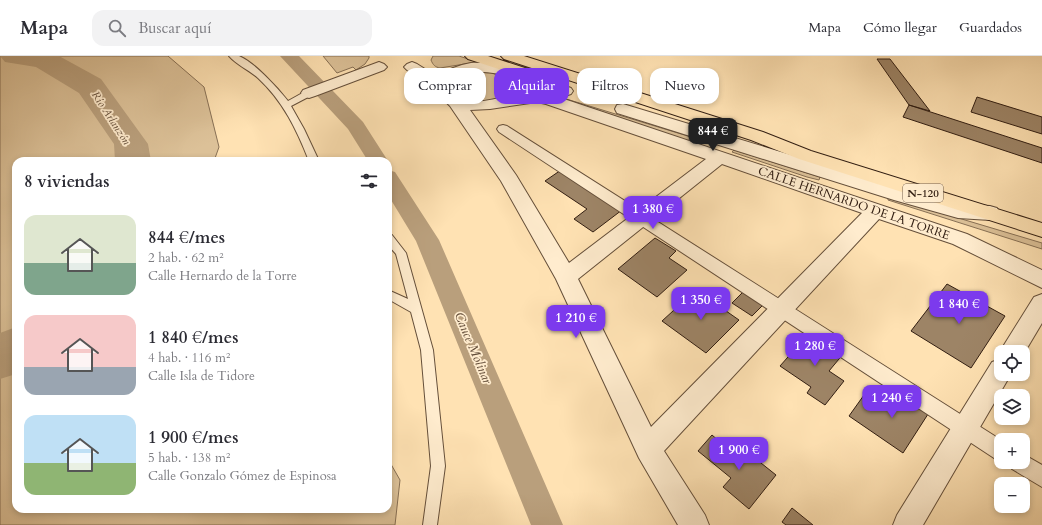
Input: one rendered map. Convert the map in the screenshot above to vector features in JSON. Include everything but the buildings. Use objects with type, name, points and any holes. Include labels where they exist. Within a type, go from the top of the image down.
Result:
[{"type":"highway","name":"N-120","points":[[473,56],[754,144],[805,155]]},
{"type":"highway","name":"N-120","points":[[509,56],[757,136],[805,155],[1042,230]]},
{"type":"street","points":[[309,93],[331,85],[379,59],[382,70],[410,63]]},
{"type":"street","points":[[486,69],[498,70],[901,195],[958,211],[990,213]]},
{"type":"street","name":"CALLE HERNARDO DE LA TORRE","points":[[466,109],[532,97],[543,98],[960,239],[1042,280]]},
{"type":"street","points":[[460,104],[466,109],[478,133],[509,179],[566,277],[648,449],[673,492],[696,525]]},
{"type":"street","points":[[502,129],[994,446]]},
{"type":"street","points":[[566,277],[720,157]]},
{"type":"street","points":[[648,449],[876,210]]},
{"type":"street","points":[[1016,345],[1042,303]]},
{"type":"street","points":[[907,525],[994,381]]},
{"type":"street","points":[[1030,469],[1042,477]]},
{"type":"lane","points":[[233,56],[262,77],[280,95],[307,142],[313,157]]},
{"type":"lane","points":[[287,106],[309,93]]},
{"type":"lane","points":[[392,243],[401,253],[427,350],[438,466],[430,525]]},
{"type":"lane","points":[[392,296],[416,309]]},
{"type":"shaded area","points":[[0,56],[168,56],[204,87],[219,147],[215,157],[12,157],[12,513],[392,513],[392,466],[400,480],[395,525],[0,525]]},
{"type":"shaded area","points":[[323,56],[369,56],[369,58],[365,64],[356,70],[353,67],[337,73]]},
{"type":"shaded area","points":[[433,56],[459,56],[477,62],[440,68],[435,66],[431,60]]},
{"type":"shaded area","points":[[486,73],[494,74],[494,99],[486,100]]},
{"type":"shaded area","points":[[569,100],[577,102],[577,104],[583,104],[691,137],[688,141],[565,104],[569,104]]},
{"type":"shaded area","points":[[734,150],[820,177],[819,180],[732,152]]},
{"type":"shaded area","points":[[888,197],[1042,243],[1042,249],[888,200]]},
{"type":"waterway","name":"Río Arlanzón","points":[[15,56],[43,59],[90,86],[131,144],[133,157]]},
{"type":"waterway","name":"Cauce Molinar","points":[[289,56],[356,126],[375,157]]},
{"type":"waterway","name":"Cauce Molinar","points":[[392,183],[427,240],[547,525]]},
{"type":"waterway","name":"Río Arlanzón","points":[[0,359],[12,350]]}]
